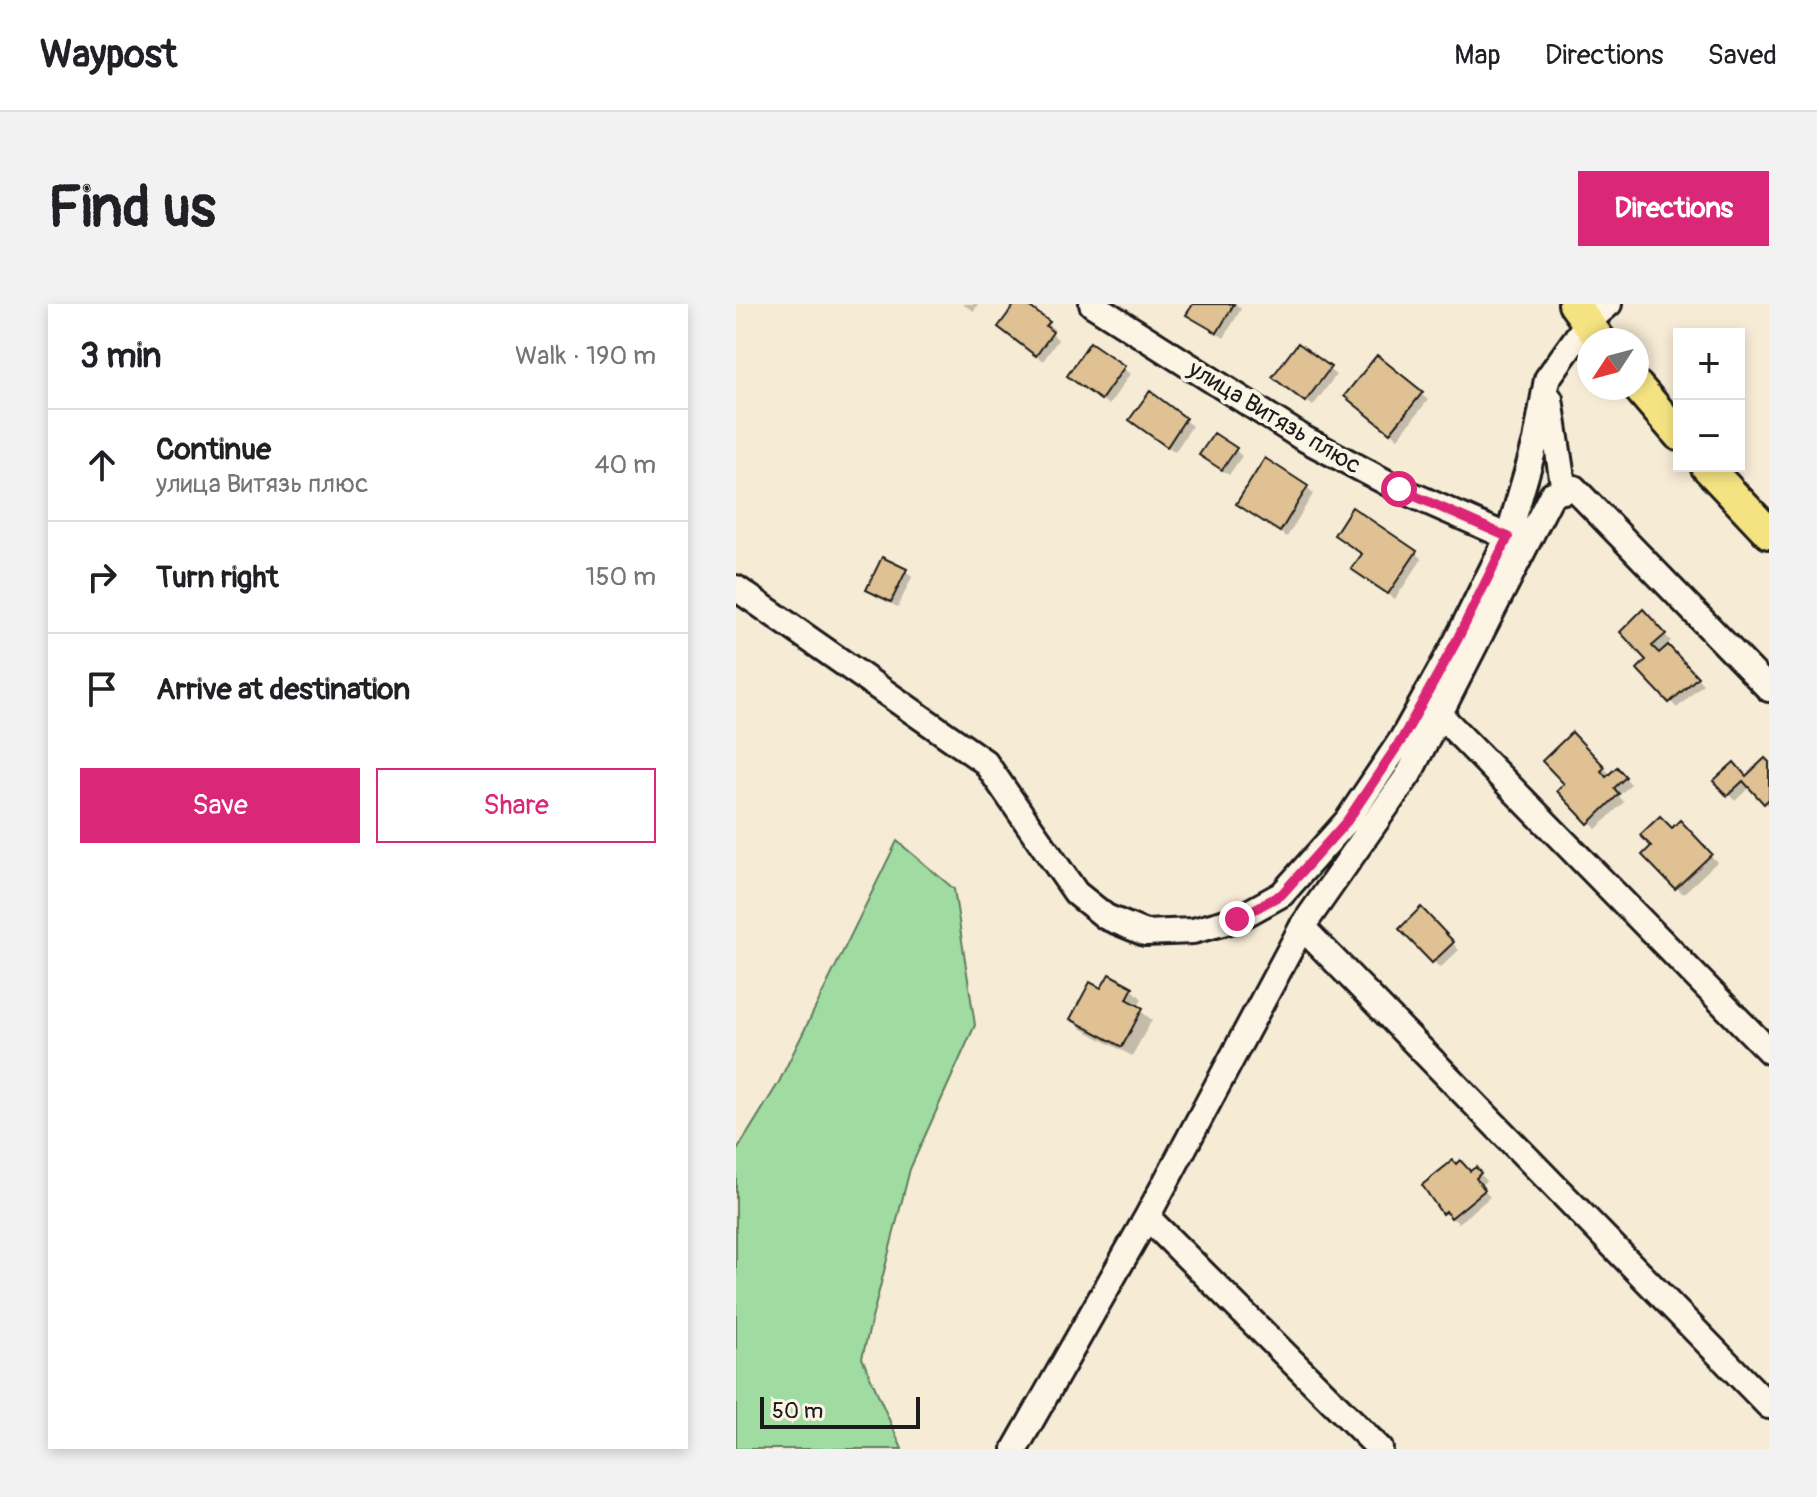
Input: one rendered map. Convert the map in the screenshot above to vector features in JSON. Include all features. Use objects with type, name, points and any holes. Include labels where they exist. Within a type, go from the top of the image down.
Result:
[{"type":"main road","points":[[1649,400],[1673,428]]},
{"type":"main road","points":[[1712,472],[1769,533]]},
{"type":"street","name":"улица Витязь плюс","points":[[1092,304],[1130,314],[1303,438],[1399,489],[1508,537]]},
{"type":"street","points":[[736,588],[985,762],[1053,864],[1076,893],[1106,917],[1145,933],[1193,931],[1237,919],[1282,894],[1347,821],[1402,739],[1457,640],[1508,537],[1536,441],[1547,379],[1592,318]]},
{"type":"street","points":[[1547,379],[1564,491]]},
{"type":"street","points":[[1015,1449],[1147,1217],[1302,927],[1409,774],[1552,494],[1574,488],[1769,689]]},
{"type":"street","points":[[1440,715],[1769,1051]]},
{"type":"street","points":[[1302,927],[1769,1406]]},
{"type":"street","points":[[1147,1217],[1380,1449]]},
{"type":"green space","points":[[897,841],[954,889],[975,1025],[910,1169],[862,1358],[902,1449],[736,1449],[736,1152],[779,1082]]},
{"type":"building","points":[[1015,304],[1026,304],[1050,322],[1046,326],[1053,332],[1036,356],[998,327]]},
{"type":"building","points":[[1193,304],[1234,304],[1217,333],[1186,315]]},
{"type":"building","points":[[1090,342],[1125,366],[1101,400],[1067,376]]},
{"type":"building","points":[[1298,343],[1331,367],[1305,402],[1272,377]]},
{"type":"building","points":[[1377,355],[1423,392],[1390,433],[1344,396]]},
{"type":"building","points":[[1150,391],[1186,418],[1167,447],[1129,420]]},
{"type":"building","points":[[1214,433],[1237,448],[1222,470],[1199,455]]},
{"type":"building","points":[[1265,458],[1308,486],[1280,532],[1236,504]]},
{"type":"building","points":[[1352,507],[1417,551],[1388,594],[1351,569],[1362,554],[1334,535]]},
{"type":"building","points":[[882,557],[907,569],[891,602],[866,590]]},
{"type":"building","points":[[1643,609],[1666,634],[1652,646],[1659,653],[1668,645],[1698,677],[1669,703],[1637,669],[1646,660],[1620,632]]},
{"type":"building","points":[[1572,732],[1605,767],[1601,771],[1606,777],[1617,767],[1626,777],[1614,788],[1619,794],[1588,824],[1557,791],[1564,784],[1542,761]]},
{"type":"building","points":[[1765,758],[1769,762],[1769,799],[1764,804],[1743,781],[1727,796],[1713,781],[1734,762],[1746,776]]},
{"type":"building","points":[[1660,816],[1672,828],[1680,820],[1712,854],[1675,889],[1642,855],[1651,846],[1640,835]]},
{"type":"building","points":[[1421,907],[1454,942],[1432,963],[1399,929]]},
{"type":"building","points":[[1109,974],[1133,987],[1127,999],[1143,1008],[1122,1047],[1070,1019],[1090,982],[1101,988]]},
{"type":"building","points":[[1453,1160],[1456,1164],[1460,1160],[1470,1171],[1476,1167],[1481,1173],[1476,1178],[1485,1190],[1451,1218],[1446,1211],[1442,1214],[1422,1185]]},
{"type":"route","points":[[1237,919],[1282,894],[1347,821],[1402,739],[1457,640],[1508,537],[1399,489]]}]
